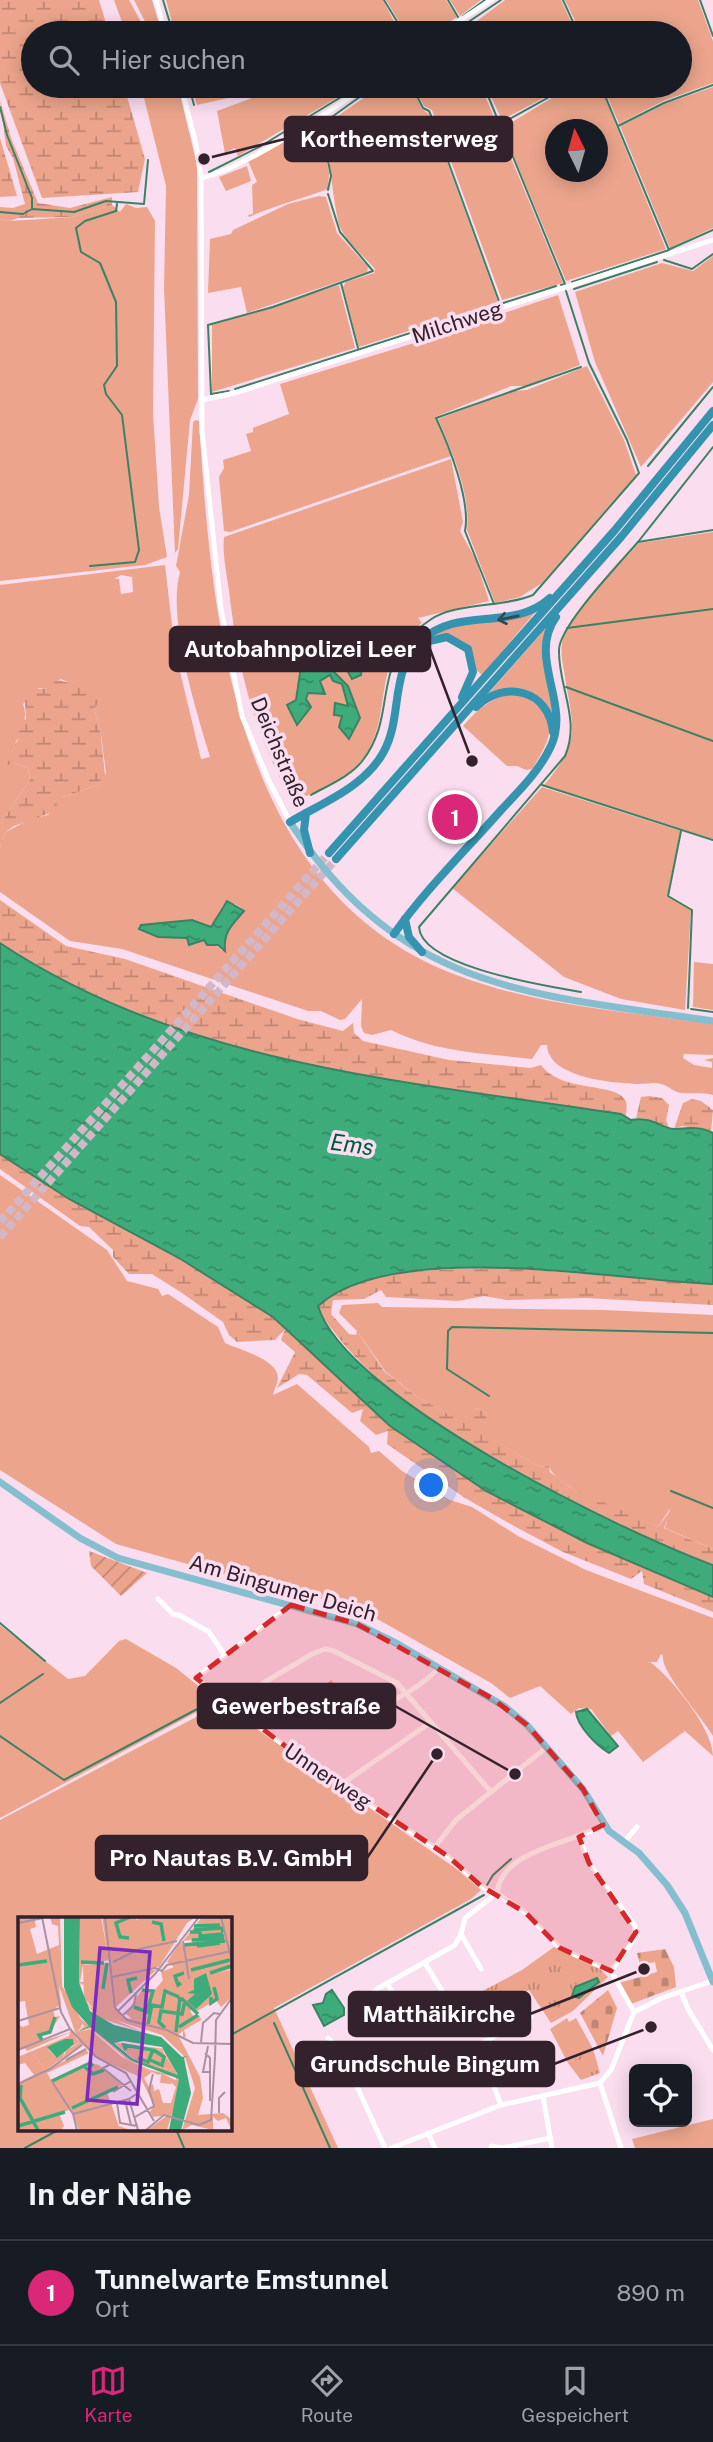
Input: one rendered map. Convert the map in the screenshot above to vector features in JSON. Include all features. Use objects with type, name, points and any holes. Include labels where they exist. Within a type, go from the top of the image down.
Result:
[{"type":"highway","points":[[329,853],[566,586],[713,411]]},
{"type":"highway","points":[[336,859],[568,597],[713,425]]},
{"type":"highway","points":[[290,822],[358,782],[379,761],[392,730],[401,671],[414,650],[437,629],[461,622],[522,615],[566,586]]},
{"type":"highway","points":[[394,934],[520,789],[553,742],[557,707],[545,648],[548,630],[566,606],[568,597]]},
{"type":"highway","points":[[414,650],[430,639],[447,637],[464,646],[473,660],[473,672],[467,690],[443,719],[441,728]]},
{"type":"highway","points":[[465,713],[502,692],[529,694],[545,706],[550,715],[553,742]]},
{"type":"highway","points":[[306,813],[304,830],[310,853]]},
{"type":"highway","points":[[405,919],[409,937],[422,952]]},
{"type":"main road","name":"Deichstraße","points":[[290,822],[310,853],[342,892],[394,934],[463,973],[515,989],[713,1021]]},
{"type":"main road","name":"Am Bingumer Deich","points":[[0,1482],[80,1538],[118,1558],[369,1629],[504,1706],[547,1747],[583,1789],[603,1825],[652,1866],[682,1906],[713,1982]]},
{"type":"street","points":[[156,0],[162,21]]},
{"type":"street","points":[[459,21],[491,0]]},
{"type":"street","name":"Deichstraße","points":[[184,98],[196,144],[201,178],[201,400],[214,555],[232,678],[252,743],[290,822]]},
{"type":"street","points":[[201,178],[216,175],[264,149],[347,98]]},
{"type":"street","name":"Milchweg","points":[[201,400],[235,393],[713,240]]},
{"type":"street","points":[[158,1599],[174,1615],[179,1615],[209,1632],[225,1656],[291,1605]]},
{"type":"street","points":[[228,1704],[325,1649],[368,1666],[408,1692],[491,1792]]},
{"type":"street","name":"Unnerweg","points":[[225,1656],[196,1678],[228,1704],[458,1864],[481,1886],[497,1893],[526,1913],[560,1948],[611,1971]]},
{"type":"street","points":[[252,1690],[296,1721],[324,1729],[359,1721],[408,1692],[439,1667]]},
{"type":"street","points":[[342,1784],[431,1722]]},
{"type":"street","points":[[434,1847],[456,1820],[547,1747]]},
{"type":"street","points":[[363,2004],[367,1997],[387,1983],[454,1945],[461,1934],[465,1918],[497,1893],[501,1877],[515,1863],[603,1825]]},
{"type":"street","points":[[624,1842],[637,1827]]},
{"type":"street","points":[[579,1837],[589,1863],[635,1926],[634,1939],[611,1971],[634,2012]]},
{"type":"street","points":[[461,1934],[481,1969]]},
{"type":"street","points":[[425,1962],[442,1991]]},
{"type":"street","points":[[391,2148],[501,2105],[600,2083],[611,2070],[634,2012],[713,1982]]},
{"type":"street","points":[[387,1983],[404,2012]]},
{"type":"street","points":[[681,1992],[713,2050]]},
{"type":"street","points":[[501,2105],[478,2046],[531,2017]]},
{"type":"street","points":[[328,2038],[341,2051],[385,2148]]},
{"type":"street","points":[[355,2081],[415,2056]]},
{"type":"street","points":[[600,2083],[621,2148]]},
{"type":"street","points":[[543,2096],[552,2148]]},
{"type":"street","points":[[429,2133],[435,2148]]},
{"type":"street","points":[[491,2146],[502,2148],[551,2138]]},
{"type":"highlighted area","points":[[291,1605],[357,1624],[493,1699],[527,1725],[583,1789],[603,1825],[579,1837],[589,1863],[636,1932],[611,1971],[560,1948],[526,1913],[481,1886],[449,1857],[298,1756],[196,1678]]},
{"type":"green space","points":[[0,0],[99,0],[105,21],[21,21],[21,98],[127,98],[145,159],[138,192],[42,198],[0,83]]},
{"type":"green space","points":[[114,0],[129,0],[140,21],[122,21]]},
{"type":"green space","points":[[134,0],[152,0],[158,21],[145,21]]},
{"type":"green space","points":[[166,0],[383,0],[394,21],[172,21]]},
{"type":"green space","points":[[386,0],[446,0],[457,17],[451,21],[399,21]]},
{"type":"green space","points":[[450,0],[481,0],[460,16]]},
{"type":"green space","points":[[505,0],[561,0],[571,21],[477,21]]},
{"type":"green space","points":[[565,0],[698,0],[713,41],[713,83],[692,91],[692,21],[575,21]]},
{"type":"green space","points":[[713,87],[713,228],[670,248],[620,126],[665,104],[682,98],[692,98],[692,94]]},
{"type":"green space","points":[[144,98],[181,98],[197,165],[198,399],[190,420],[178,549],[175,553],[164,288],[166,186]]},
{"type":"green space","points":[[195,98],[228,98],[197,105]]},
{"type":"green space","points":[[252,98],[337,98],[238,156],[235,148],[225,153],[217,111]]},
{"type":"green space","points":[[364,98],[417,98],[422,109],[430,115],[498,302],[359,347],[343,287],[346,282],[374,273],[375,269],[351,244],[340,227],[331,173],[329,122]]},
{"type":"green space","points":[[420,98],[486,98],[563,283],[502,300],[432,110],[424,106]]},
{"type":"green space","points":[[492,98],[543,98],[502,120]]},
{"type":"green space","points":[[552,98],[605,98],[666,249],[566,281],[502,128]]},
{"type":"green space","points":[[608,98],[671,98],[663,101],[619,124]]},
{"type":"green space","points":[[0,100],[11,138],[38,203],[70,208],[112,197],[112,205],[72,217],[18,218],[10,221],[0,219],[0,207],[13,208],[25,204],[13,158],[6,146]]},
{"type":"green space","points":[[309,125],[321,131],[329,173],[328,189],[249,217],[248,215],[253,214],[252,185],[257,182],[248,161]]},
{"type":"green space","points":[[0,138],[17,196],[0,197]]},
{"type":"green space","points":[[247,166],[251,181],[226,191],[219,177]]},
{"type":"green space","points":[[319,196],[326,197],[337,233],[368,267],[367,272],[247,313],[241,287],[208,293],[210,239],[231,234],[233,230],[288,204]]},
{"type":"green space","points":[[126,204],[136,208],[147,207],[155,221],[153,413],[159,507],[167,557],[145,565],[0,581],[0,219],[10,221],[72,217],[112,205],[120,212]]},
{"type":"green space","points":[[713,256],[713,382],[641,467],[595,362],[575,292],[662,263],[693,271]]},
{"type":"green space","points":[[339,285],[355,348],[212,392],[212,325]]},
{"type":"green space","points":[[558,295],[580,365],[525,386],[511,386],[435,417],[451,456],[230,532],[224,531],[219,477],[224,468],[223,460],[251,451],[246,434],[253,432],[253,428],[289,414],[280,384]]},
{"type":"green space","points":[[587,366],[624,440],[636,475],[542,583],[520,597],[495,603],[467,530],[463,488],[438,419],[513,391],[527,390]]},
{"type":"green space","points":[[199,421],[213,582],[228,664],[250,744],[281,818],[325,883],[384,937],[459,976],[552,1001],[713,1024],[713,1055],[684,1054],[683,1058],[694,1065],[712,1068],[712,1062],[704,1060],[713,1058],[713,1095],[681,1093],[658,1083],[599,1080],[570,1072],[550,1056],[547,1045],[541,1045],[532,1059],[443,1048],[391,1030],[372,1035],[364,1033],[361,1026],[362,999],[345,1019],[340,1020],[321,1011],[308,1011],[122,949],[70,941],[0,892],[0,848],[6,832],[30,819],[48,815],[61,798],[97,785],[106,773],[100,727],[94,709],[101,699],[61,679],[45,689],[39,688],[23,704],[25,720],[12,755],[13,763],[28,768],[30,780],[0,824],[0,585],[165,565],[175,651],[201,759],[210,757],[185,664],[177,614],[180,572],[176,566],[189,495],[193,422]],"holes":[[[121,575],[132,577],[133,592],[121,594],[119,579],[114,579]],[[235,904],[241,908],[240,916],[233,919],[222,951],[206,941],[160,936],[139,929],[152,924],[192,920],[211,927],[223,905]]]},
{"type":"green space","points":[[451,459],[463,522],[460,531],[476,560],[489,601],[418,618],[422,623],[405,639],[394,656],[378,726],[372,744],[361,761],[338,780],[293,803],[258,725],[243,675],[225,564],[224,537]]},
{"type":"green space","points":[[713,532],[713,839],[544,785],[557,769],[570,743],[572,719],[562,647],[567,629],[575,616],[639,543]]},
{"type":"green space","points":[[538,609],[482,675],[475,669],[464,644],[432,636],[447,627]]},
{"type":"green space","points":[[547,627],[554,723],[544,702],[532,692],[517,688],[488,694]]},
{"type":"green space","points":[[53,679],[70,683],[79,681],[101,699],[94,709],[100,727],[105,775],[97,785],[61,798],[53,812],[14,826],[6,832],[0,848],[0,824],[30,780],[28,768],[13,763],[5,766],[5,759],[18,740],[16,735],[19,722],[26,719],[27,696],[34,689],[46,689]]},
{"type":"green space","points":[[520,693],[542,710],[549,726],[549,735],[540,756],[532,769],[526,770],[507,766],[463,726],[488,703],[503,696]]},
{"type":"green space","points":[[542,787],[681,831],[667,896],[691,910],[685,1010],[621,999],[564,977],[452,888]]},
{"type":"green space","points":[[0,900],[66,946],[125,959],[297,1019],[343,1031],[353,1023],[354,1033],[363,1041],[449,1060],[530,1068],[541,1065],[561,1080],[620,1094],[626,1102],[626,1116],[631,1120],[621,1114],[460,1091],[300,1063],[222,1043],[146,1018],[72,985],[0,943]]},
{"type":"green space","points":[[694,962],[713,964],[713,1010],[693,1007]]},
{"type":"green space","points":[[641,1097],[662,1098],[669,1105],[666,1120],[669,1128],[644,1118],[636,1119]]},
{"type":"green space","points":[[692,1099],[701,1101],[713,1110],[711,1131],[682,1126],[674,1129],[683,1103]]},
{"type":"green space","points":[[0,1154],[68,1199],[179,1259],[273,1317],[390,1426],[486,1491],[588,1543],[713,1597],[713,1612],[644,1584],[642,1571],[631,1579],[563,1552],[465,1498],[387,1444],[388,1431],[376,1435],[360,1421],[363,1409],[352,1413],[307,1375],[299,1374],[277,1388],[295,1352],[281,1340],[285,1329],[275,1340],[237,1342],[229,1335],[223,1322],[152,1274],[129,1274],[113,1257],[113,1250],[89,1227],[80,1226],[0,1169]]},
{"type":"green space","points":[[0,1175],[107,1250],[127,1281],[158,1289],[162,1296],[168,1294],[218,1327],[225,1343],[257,1356],[272,1366],[278,1379],[273,1395],[297,1384],[369,1447],[371,1453],[379,1451],[402,1471],[450,1500],[472,1507],[518,1536],[586,1570],[713,1618],[713,1736],[668,1672],[663,1656],[661,1654],[657,1662],[650,1662],[669,1679],[699,1718],[713,1756],[685,1731],[643,1762],[618,1731],[611,1736],[591,1709],[579,1708],[571,1714],[540,1686],[510,1698],[491,1683],[354,1606],[273,1588],[116,1544],[0,1470]]},
{"type":"green space","points":[[510,1268],[713,1284],[713,1305],[586,1298],[507,1300],[484,1296],[458,1301],[386,1297],[381,1290],[364,1299],[333,1300],[331,1314],[349,1334],[356,1335],[357,1331],[384,1371],[416,1396],[466,1424],[476,1408],[487,1413],[482,1433],[539,1467],[549,1466],[550,1472],[570,1487],[658,1527],[671,1510],[664,1528],[713,1549],[713,1564],[669,1547],[543,1485],[418,1411],[363,1365],[339,1339],[318,1309],[329,1295],[375,1277],[436,1270]]},
{"type":"green space","points":[[378,1303],[382,1307],[604,1310],[713,1315],[713,1549],[665,1528],[670,1509],[658,1527],[580,1492],[554,1475],[549,1466],[539,1467],[481,1433],[487,1413],[476,1408],[467,1425],[416,1396],[385,1371],[357,1331],[339,1313],[342,1305]]},
{"type":"green space","points":[[89,1551],[147,1573],[121,1596],[91,1566]]},
{"type":"green space","points":[[0,1625],[68,1679],[85,1676],[119,1641],[126,1639],[176,1668],[217,1701],[0,1818]]},
{"type":"green space","points":[[331,1680],[341,1691],[320,1708],[316,1693]]},
{"type":"green space","points":[[221,1704],[458,1870],[481,1890],[471,1899],[274,2008],[338,2148],[0,2148],[0,1820]]},
{"type":"green space","points":[[554,1947],[600,1969],[608,1977],[573,2011],[551,2023],[529,1990],[489,2013],[477,1994],[522,1970]]},
{"type":"green space","points":[[665,1949],[674,1967],[676,1987],[631,2004],[619,1983],[657,1972],[655,1962],[640,1965],[637,1953]]},
{"type":"green space","points":[[608,1990],[617,2008],[603,2056],[580,2013]]},
{"type":"green space","points":[[567,2018],[569,2022],[576,2018],[593,2049],[568,2063],[550,2029]]},
{"type":"green space","points":[[593,2049],[600,2073],[581,2080],[568,2063]]},
{"type":"green space","points":[[713,2119],[713,2148],[635,2148],[632,2139],[681,2127],[692,2127],[692,2124]]},
{"type":"water","points":[[385,637],[389,639],[372,654],[370,663],[362,668],[361,675],[352,679],[344,665],[359,655],[361,649],[354,646],[347,648],[348,643],[368,642]]},
{"type":"water","points":[[319,649],[329,654],[333,671],[348,686],[360,718],[349,739],[339,727],[342,716],[334,715],[335,703],[348,706],[342,684],[333,681],[330,675],[320,681],[325,694],[308,693],[306,699],[311,707],[297,725],[287,705],[296,700],[302,660],[306,654]]},
{"type":"water","points":[[227,901],[244,911],[227,933],[225,951],[218,945],[207,945],[204,940],[189,945],[187,938],[158,937],[139,929],[141,925],[192,920],[211,927]]},
{"type":"water","name":"Ems","points":[[0,943],[71,984],[145,1017],[221,1042],[379,1078],[621,1114],[631,1120],[651,1121],[674,1129],[699,1128],[713,1133],[713,1284],[565,1271],[450,1268],[397,1273],[352,1285],[318,1306],[339,1342],[379,1381],[432,1420],[492,1458],[556,1493],[617,1524],[713,1565],[713,1597],[587,1543],[486,1491],[390,1426],[273,1317],[179,1258],[69,1199],[0,1154]]},
{"type":"water","points":[[587,1709],[618,1746],[609,1753],[594,1741],[577,1717],[576,1712]]},
{"type":"water","points":[[597,1978],[599,1982],[579,1998],[572,1996],[575,1987]]},
{"type":"water","points":[[332,1990],[344,2008],[344,2015],[324,2026],[313,2005],[323,2003],[326,1994]]},
{"type":"waterway","points":[[163,0],[169,21]]},
{"type":"waterway","points":[[384,0],[397,21]]},
{"type":"waterway","points":[[448,0],[458,17]]},
{"type":"waterway","points":[[463,16],[485,0]]},
{"type":"waterway","points":[[470,21],[501,0]]},
{"type":"waterway","points":[[563,0],[573,21]]},
{"type":"waterway","points":[[700,0],[713,36]]},
{"type":"waterway","points":[[692,93],[713,85]]},
{"type":"waterway","points":[[192,98],[194,105]]},
{"type":"waterway","points":[[209,172],[261,146],[339,98]]},
{"type":"waterway","points":[[322,124],[358,98]]},
{"type":"waterway","points":[[418,98],[433,120],[500,304]]},
{"type":"waterway","points":[[489,98],[565,284],[561,285]]},
{"type":"waterway","points":[[508,120],[547,98]]},
{"type":"waterway","points":[[572,282],[669,250],[606,98]]},
{"type":"waterway","points":[[618,126],[678,98]]},
{"type":"waterway","points":[[0,107],[7,135],[32,198],[32,208]]},
{"type":"waterway","points":[[322,131],[331,176],[328,190]]},
{"type":"waterway","points":[[0,212],[23,214],[32,209],[74,212],[106,201],[144,204],[148,160]]},
{"type":"waterway","points":[[229,391],[211,394],[208,325],[273,307],[373,271],[340,232],[328,194]]},
{"type":"waterway","points":[[90,566],[135,562],[139,550],[122,415],[106,394],[104,385],[117,366],[116,302],[100,263],[81,252],[76,228],[85,221],[116,211],[117,204]]},
{"type":"waterway","points":[[670,249],[713,230]]},
{"type":"waterway","points":[[664,260],[692,269],[713,254]]},
{"type":"waterway","points":[[574,289],[657,262]]},
{"type":"waterway","points":[[341,283],[358,348]]},
{"type":"waterway","points":[[457,318],[556,286]]},
{"type":"waterway","points":[[311,795],[346,775],[363,760],[374,742],[380,724],[391,670],[398,653],[411,636],[441,614],[533,595],[639,473],[627,440],[589,363],[566,291]]},
{"type":"waterway","points":[[235,389],[451,320]]},
{"type":"waterway","points":[[494,604],[465,531],[462,489],[436,418],[581,367]]},
{"type":"waterway","points":[[648,466],[713,387]]},
{"type":"waterway","points":[[638,542],[713,447]]},
{"type":"waterway","points":[[581,992],[516,979],[462,964],[425,941],[419,927],[565,756],[571,729],[559,650],[562,639],[579,611],[638,542],[713,530]]},
{"type":"waterway","points":[[567,628],[713,609]]},
{"type":"waterway","points":[[566,687],[713,741]]},
{"type":"waterway","points":[[542,785],[713,840]]},
{"type":"waterway","points":[[681,831],[668,896],[692,910],[688,1008]]},
{"type":"waterway","points":[[691,1009],[713,1012]]},
{"type":"waterway","points":[[489,1396],[447,1369],[448,1331],[452,1327],[713,1333]]},
{"type":"waterway","points":[[671,1491],[713,1508]]},
{"type":"waterway","points":[[0,1623],[45,1661]]},
{"type":"waterway","points":[[0,1703],[43,1674]]},
{"type":"waterway","points":[[0,1736],[64,1780],[214,1700]]},
{"type":"waterway","points":[[487,1885],[493,1875],[511,1859]]},
{"type":"waterway","points":[[231,2035],[484,1895]]},
{"type":"waterway","points":[[274,2023],[330,2148]]},
{"type":"waterway","points":[[25,2148],[58,2130]]},
{"type":"waterway","points":[[176,2130],[184,2148]]},
{"type":"tunnel","points":[[0,1222],[329,853]]},
{"type":"tunnel","points":[[0,1237],[336,859]]},
{"type":"place","name":"Kortheemsterweg","points":[[204,159]]},
{"type":"place","name":"Autobahnpolizei Leer","points":[[472,761]]},
{"type":"place","name":"Tunnelwarte Emstunnel","points":[[455,817]]},
{"type":"place","name":"Pro Nautas B.V. GmbH","points":[[437,1754]]},
{"type":"place","name":"Gewerbestraße","points":[[515,1774]]},
{"type":"place","name":"Matthäikirche","points":[[644,1969]]},
{"type":"place","name":"Grundschule Bingum","points":[[651,2027]]}]
